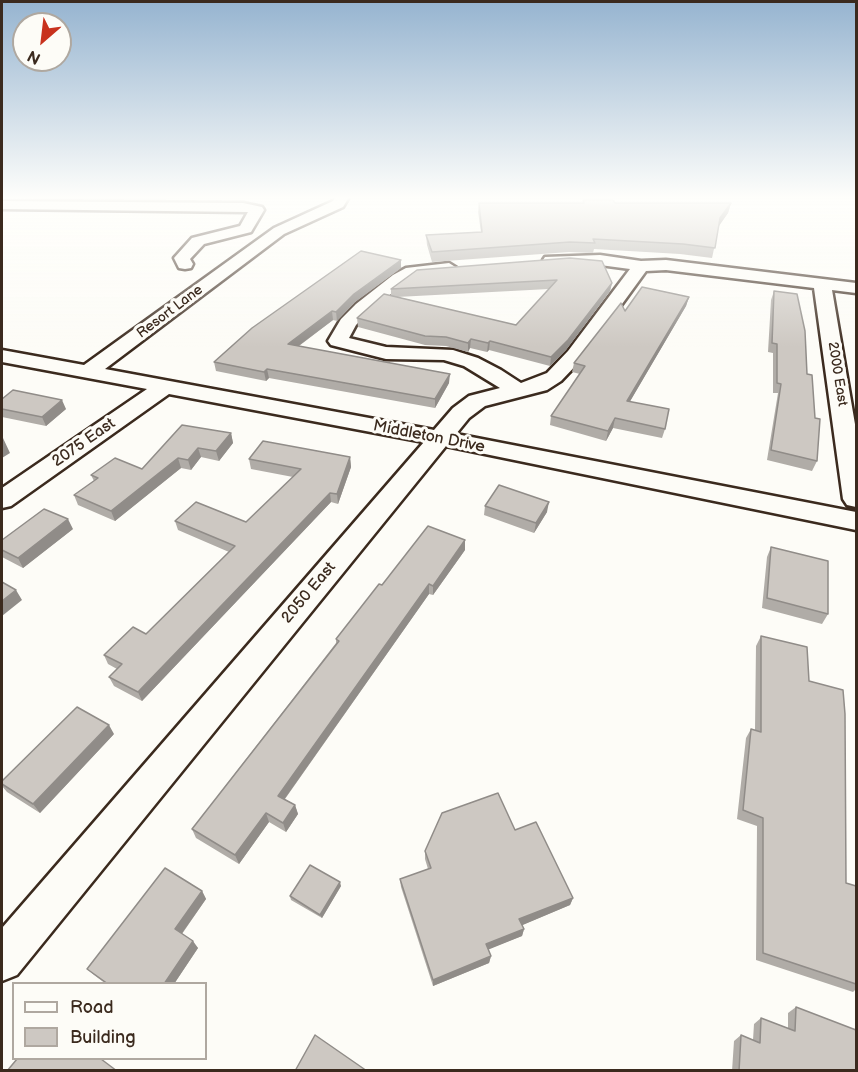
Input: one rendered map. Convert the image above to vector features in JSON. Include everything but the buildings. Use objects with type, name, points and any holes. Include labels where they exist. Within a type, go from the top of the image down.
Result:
[{"type":"street","points":[[185,264],[182,258],[192,247]]},
{"type":"street","name":"Resort Lane","points":[[90,371],[257,247]]},
{"type":"street","points":[[535,261],[600,260],[641,266],[666,265],[856,288]]},
{"type":"street","points":[[468,266],[412,272],[362,308],[348,323],[338,341],[386,353],[446,354],[471,362],[494,374],[516,390]]},
{"type":"street","name":"2050 East","points":[[2,960],[461,413],[477,401],[539,385],[554,377],[575,356],[641,266]]},
{"type":"street","name":"2000 East","points":[[822,284],[856,499]]},
{"type":"street","name":"Middleton Drive","points":[[2,356],[439,438],[856,521]]},
{"type":"street","name":"2075 East","points":[[2,500],[166,386]]}]
